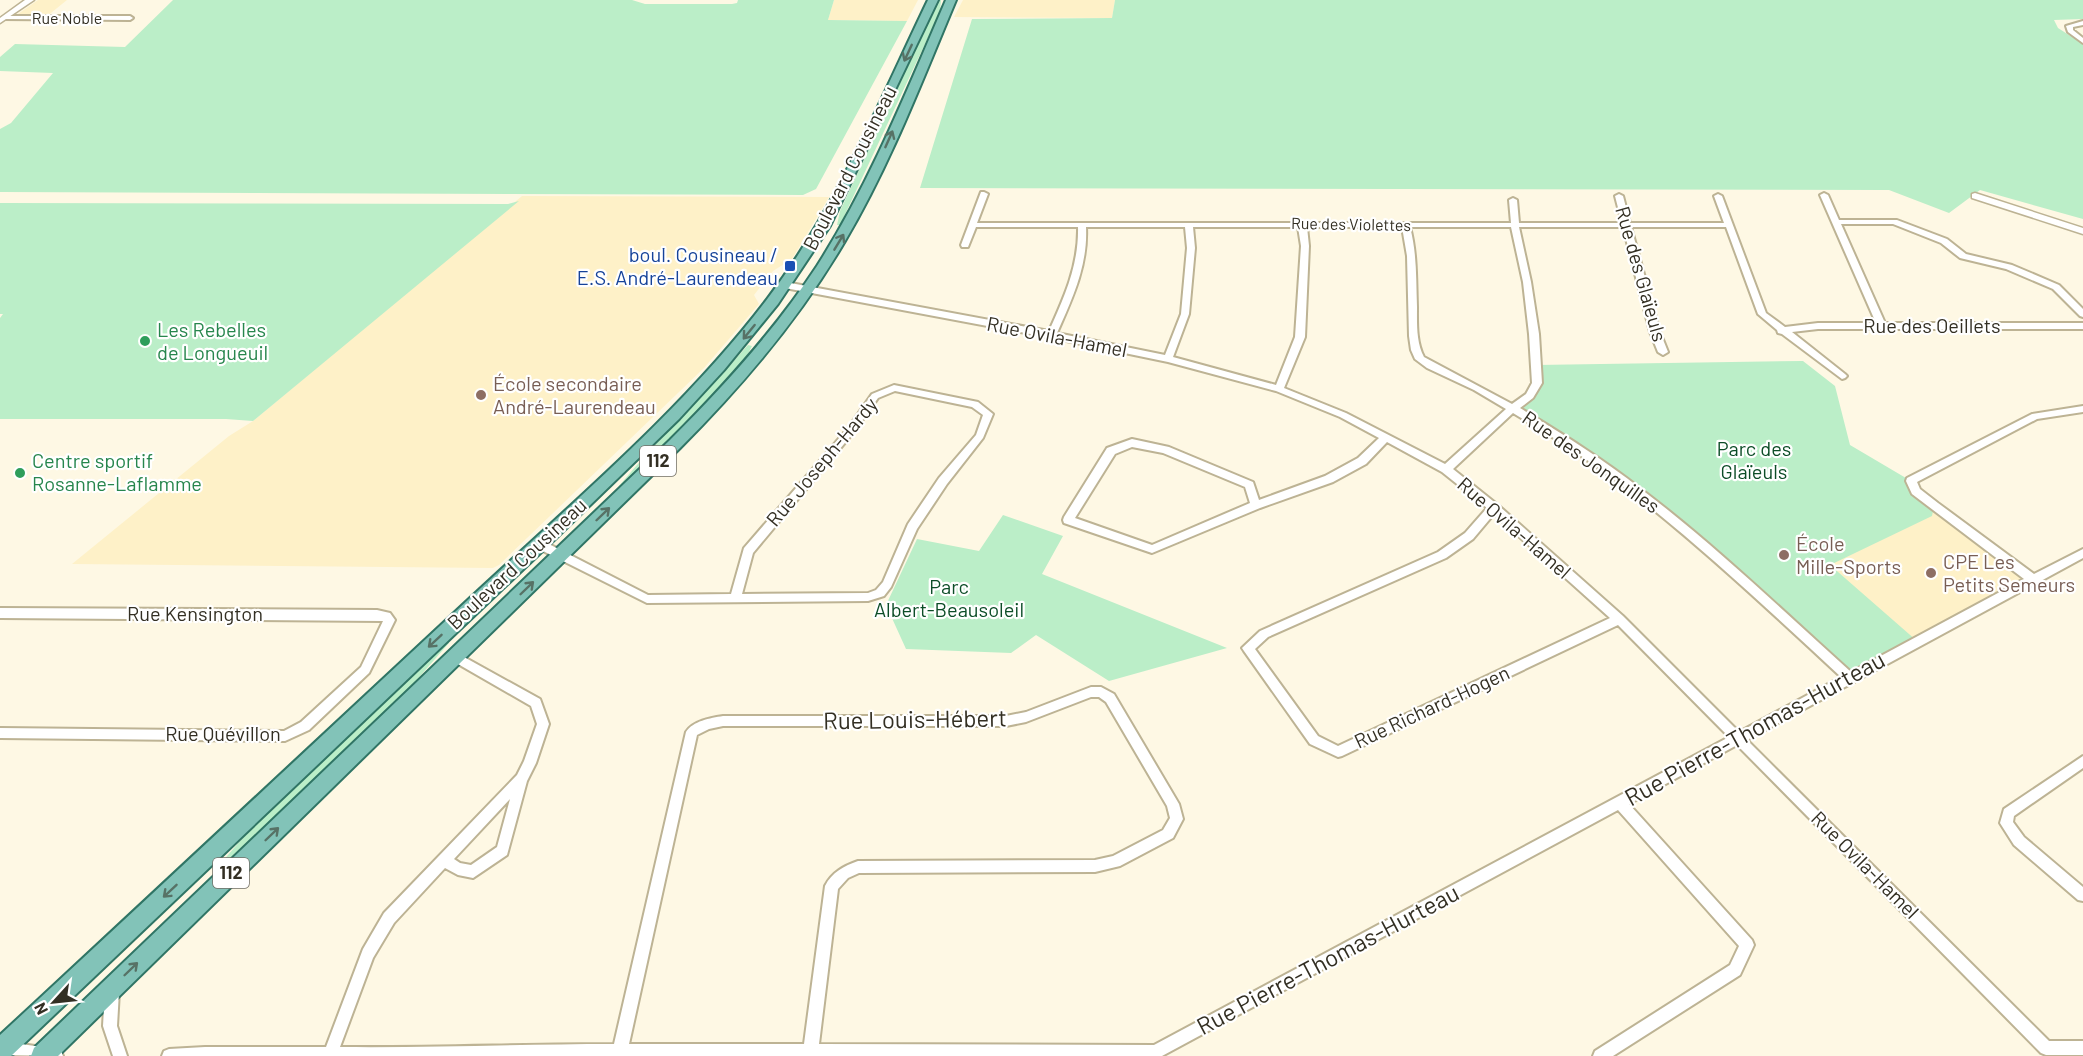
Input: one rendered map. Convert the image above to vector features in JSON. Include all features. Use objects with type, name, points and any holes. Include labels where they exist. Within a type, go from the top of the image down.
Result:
[{"type":"main road","name":"Boulevard Cousineau","points":[[1,1049],[539,544],[700,388],[745,337],[813,244],[837,202],[933,0]]},
{"type":"main road","name":"Boulevard Cousineau","points":[[47,1055],[112,987],[561,555],[712,406],[767,344],[808,290],[861,201],[951,0]]},
{"type":"street","points":[[2,20],[30,0]]},
{"type":"street","name":"Rue Noble","points":[[2,20],[130,18]]},
{"type":"street","points":[[2079,23],[2069,26],[2070,31],[2083,41]]},
{"type":"street","points":[[965,245],[984,194]]},
{"type":"street","points":[[1824,195],[1882,326]]},
{"type":"street","name":"Rue des Glaïeuls","points":[[1619,196],[1655,332],[1663,352]]},
{"type":"street","points":[[1718,196],[1762,314],[1842,376]]},
{"type":"street","points":[[1975,196],[2083,231]]},
{"type":"street","points":[[1446,469],[1513,408],[1530,396],[1537,383],[1534,334],[1527,282],[1515,226],[1513,200]]},
{"type":"street","points":[[1836,222],[1894,222],[1944,241],[1963,256],[2009,267],[2056,287],[2083,314]]},
{"type":"street","points":[[1279,389],[1300,337],[1305,246],[1302,223]]},
{"type":"street","name":"Rue des Violettes","points":[[973,225],[1302,223],[1515,226],[1729,225]]},
{"type":"street","points":[[1052,335],[1077,278],[1084,242],[1082,224]]},
{"type":"street","points":[[1168,359],[1185,314],[1191,248],[1189,225]]},
{"type":"street","name":"Rue des Jonquilles","points":[[1405,225],[1410,238],[1414,308],[1412,341],[1420,359],[1513,408],[1605,468],[1712,553],[1849,677]]},
{"type":"street","name":"Rue Ovila-Hamel","points":[[785,285],[1168,359],[1279,389],[1342,415],[1446,469],[1494,508],[1619,619],[1740,738],[2046,1048],[2083,1048]]},
{"type":"street","name":"Rue des Oeillets","points":[[1781,331],[1818,326],[2083,326]]},
{"type":"street","name":"Rue Joseph-Hardy","points":[[539,544],[647,599],[735,599],[868,597],[880,593],[887,584],[912,527],[943,482],[980,436],[988,414],[975,404],[894,388],[875,396],[851,430],[748,551],[735,599]]},
{"type":"street","points":[[2032,579],[1934,506],[1916,491],[1911,482],[2035,416],[2083,409]]},
{"type":"street","points":[[1256,505],[1249,485],[1165,450],[1132,443],[1111,451],[1068,520],[1152,549],[1256,505],[1329,479],[1362,462],[1384,438]]},
{"type":"street","name":"Rue Richard-Hogen","points":[[1494,508],[1469,536],[1442,555],[1264,634],[1248,648],[1314,740],[1338,752],[1619,619]]},
{"type":"street","name":"Rue Pierre-Thomas-Hurteau","points":[[169,1056],[620,1051],[810,1054],[1156,1054],[1849,677],[2083,553]]},
{"type":"street","name":"Rue Kensington","points":[[0,614],[377,615],[388,619]]},
{"type":"street","name":"Rue Quévillon","points":[[0,733],[285,736],[305,726],[365,670],[374,656],[388,619]]},
{"type":"street","points":[[330,1054],[368,954],[389,918],[521,779],[530,763],[543,724],[536,703],[454,657]]},
{"type":"street","name":"Rue Louis-Hébert","points":[[620,1051],[693,732],[707,724],[723,721],[1006,721],[1026,717],[1091,692],[1101,692],[1110,698],[1173,804],[1177,819],[1168,834],[1115,862],[1095,866],[858,867],[843,874],[832,886],[810,1054]]},
{"type":"street","points":[[2083,761],[2008,813],[2006,823],[2019,841],[2083,895]]},
{"type":"street","points":[[443,860],[458,869],[473,872],[502,851],[521,779]]},
{"type":"street","points":[[1600,1056],[1735,970],[1747,945],[1620,803]]},
{"type":"street","points":[[112,987],[109,1021],[120,1056]]},
{"type":"street","points":[[1,1049],[47,1055]]},
{"type":"shaded area","points":[[38,0],[67,0],[46,17],[15,16]]},
{"type":"shaded area","points":[[834,0],[918,0],[907,21],[828,20]]},
{"type":"shaded area","points":[[963,0],[1115,0],[1112,18],[954,17]]},
{"type":"shaded area","name":"École secondaire André-Laurendeau","points":[[522,196],[829,197],[792,259],[773,271],[754,295],[759,304],[704,368],[499,565],[493,568],[72,564],[229,436],[253,421]]},
{"type":"shaded area","name":"CPE Les Petits Semeurs","points":[[1934,506],[2032,579],[1917,641],[1709,546]]},
{"type":"green space","points":[[173,0],[632,0],[645,4],[732,4],[737,3],[738,0],[834,0],[828,20],[907,21],[816,189],[803,195],[0,192],[0,129],[11,123],[53,73],[0,71],[0,57],[15,44],[125,47]]},
{"type":"green space","points":[[939,0],[941,0],[940,12],[840,225],[837,225],[840,211]]},
{"type":"green space","points":[[1115,0],[2083,0],[2083,19],[2054,20],[2058,28],[2083,44],[2083,219],[1980,190],[1949,213],[1889,190],[920,188],[972,19],[1112,18]]},
{"type":"green space","points":[[519,201],[253,421],[0,419],[0,318],[3,314],[0,314],[0,203],[508,204]]},
{"type":"green space","points":[[748,345],[752,346],[736,370],[620,487],[651,450]]},
{"type":"green space","name":"Parc des Glaïeuls","points":[[1803,361],[1835,386],[1850,445],[1911,481],[1934,506],[1932,516],[1830,565],[1917,641],[1849,677],[1661,511],[1513,408],[1530,396],[1536,365]]},
{"type":"green space","name":"Parc Albert-Beausoleil","points":[[1003,515],[1063,536],[1042,574],[1227,648],[1109,681],[1036,635],[1011,653],[906,649],[886,605],[917,539],[979,551]]},
{"type":"green space","points":[[447,641],[449,643],[407,691],[226,865],[221,863],[253,826]]},
{"type":"place","name":"boul. Cousineau / E.S. André-Laurendeau","points":[[790,266]]},
{"type":"place","name":"Les Rebelles de Longueuil","points":[[145,341]]},
{"type":"place","name":"École secondaire André-Laurendeau","points":[[481,395]]},
{"type":"place","name":"Centre sportif Rosanne-Laflamme","points":[[20,473]]},
{"type":"place","name":"École Mille-Sports","points":[[1784,555]]},
{"type":"place","name":"CPE Les Petits Semeurs","points":[[1931,573]]}]
